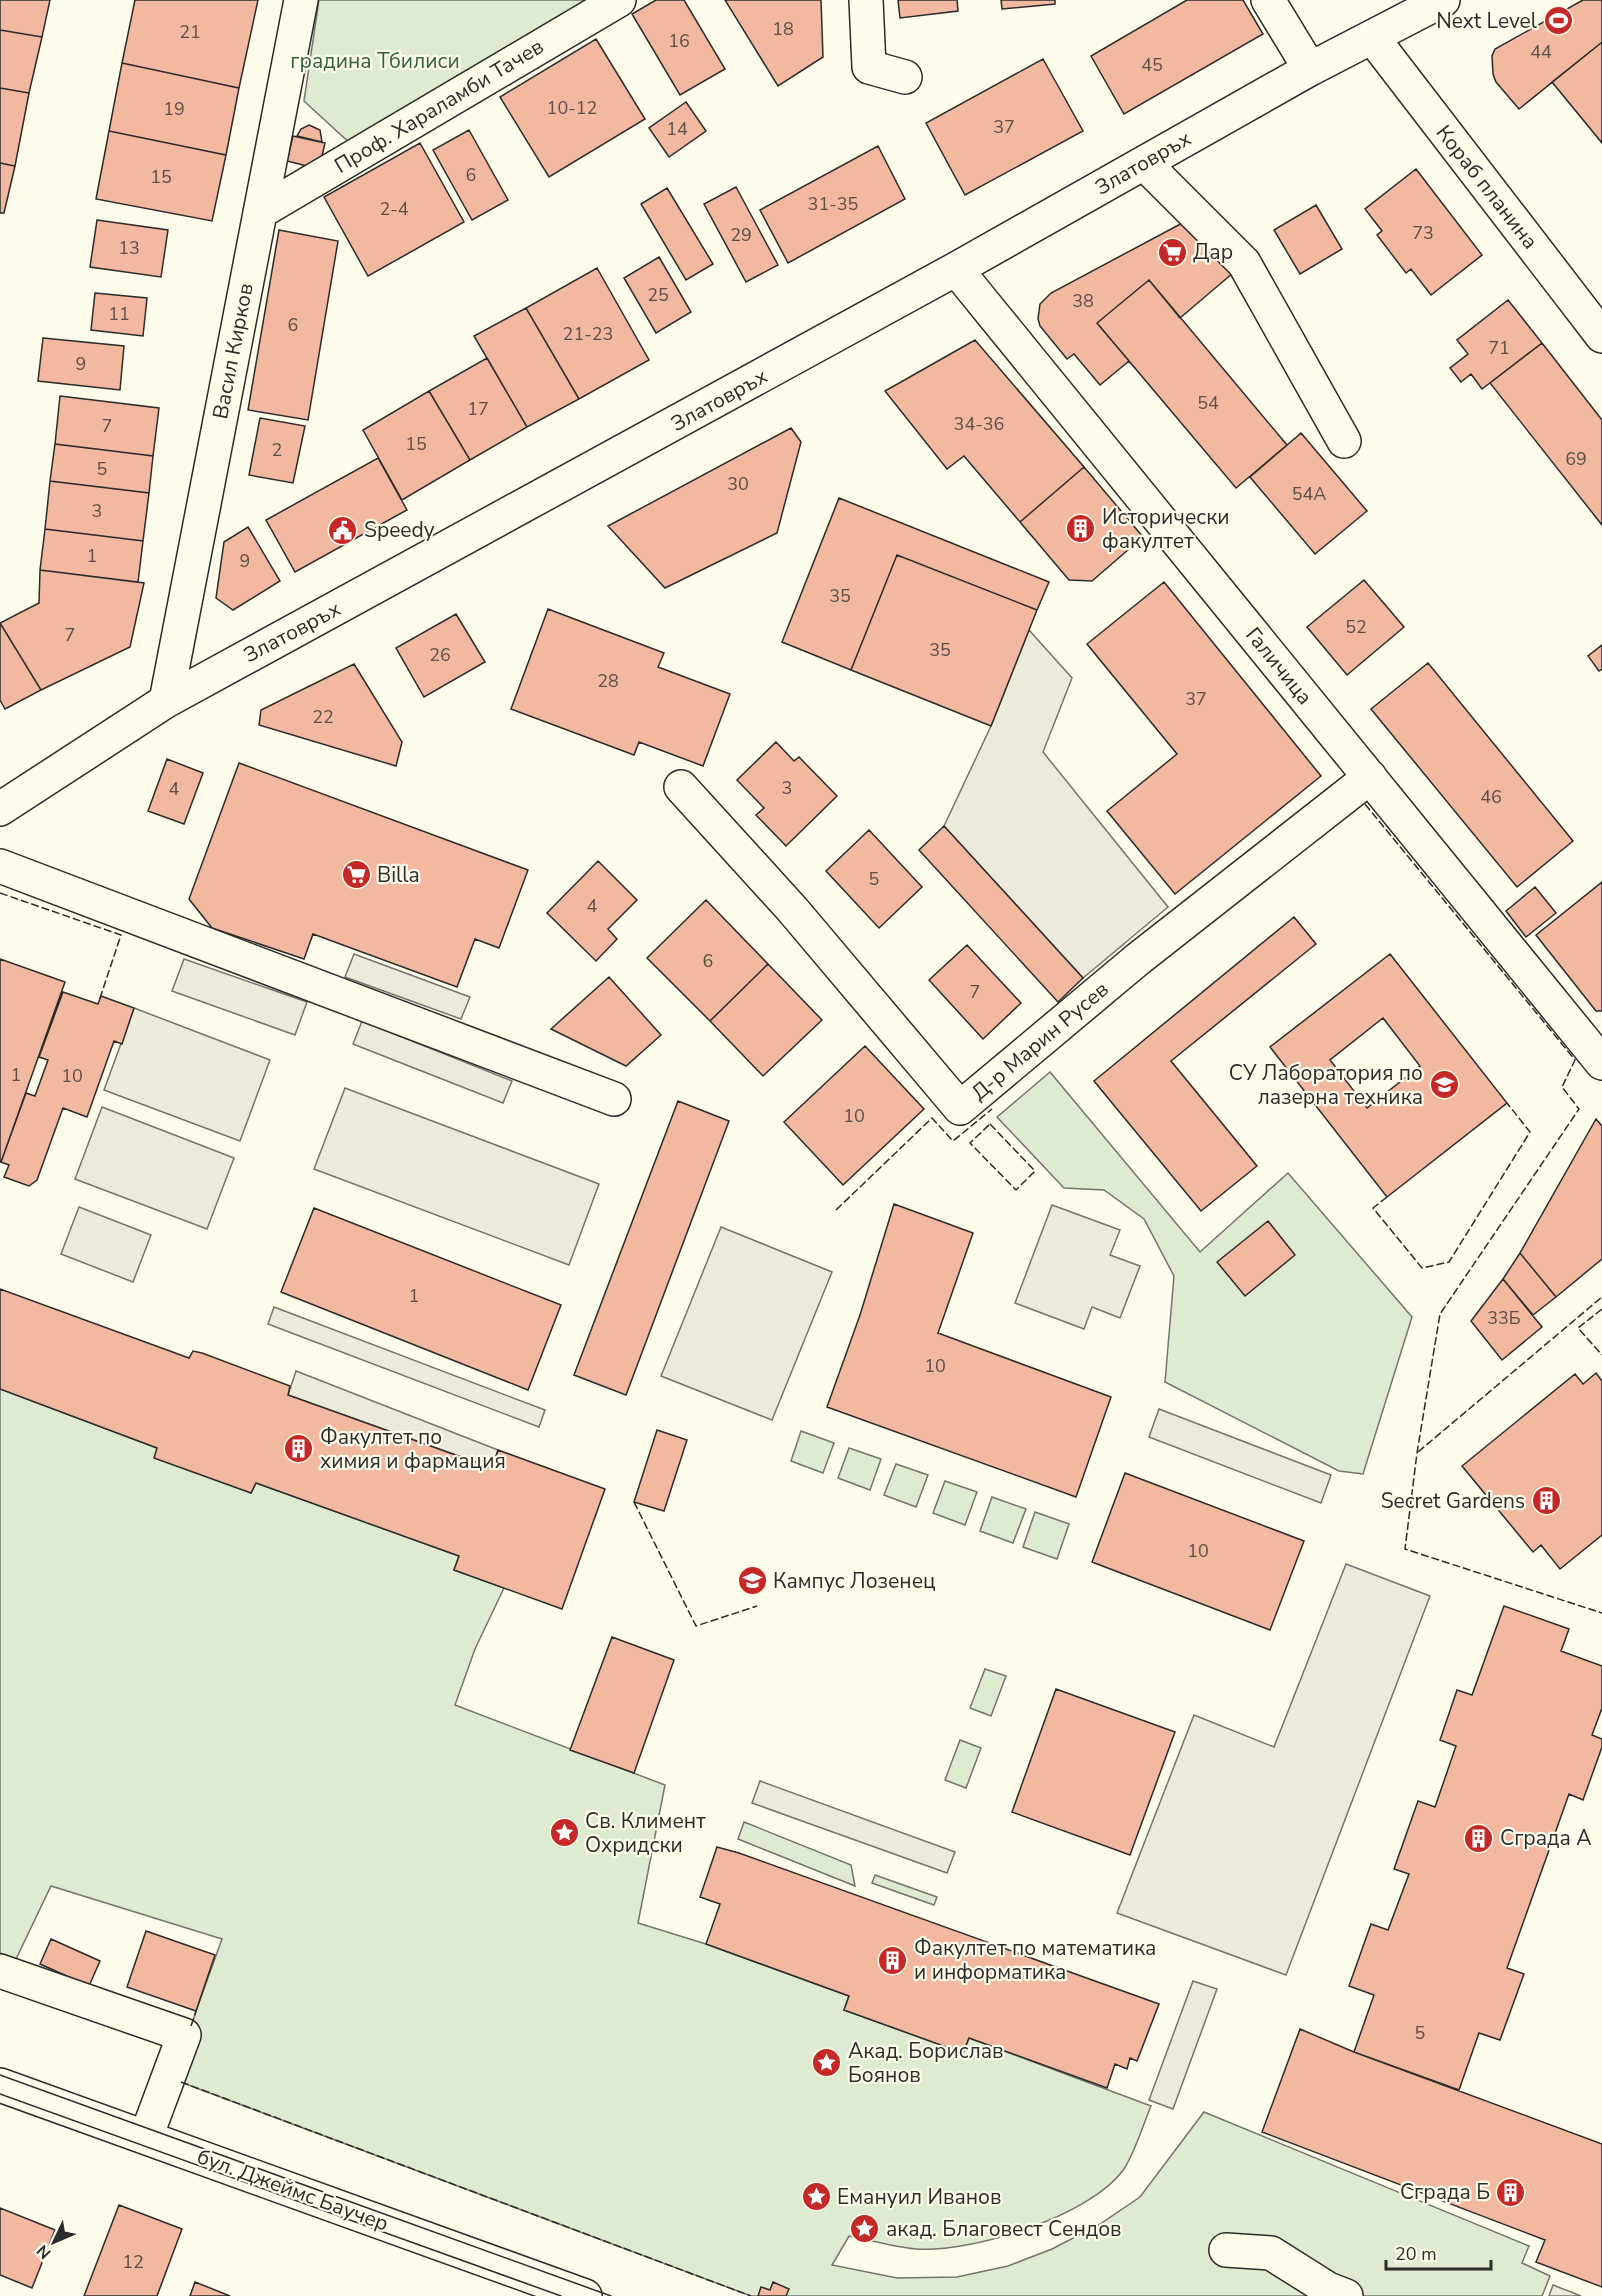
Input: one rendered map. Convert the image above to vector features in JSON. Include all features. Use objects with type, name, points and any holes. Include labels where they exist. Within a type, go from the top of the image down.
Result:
[{"type":"street","name":"Васил Кирков","points":[[166,701],[301,0]]},
{"type":"street","name":"Проф. Хараламби Тачев","points":[[260,212],[619,0]]},
{"type":"street","points":[[866,0],[869,67],[905,77]]},
{"type":"street","points":[[1268,0],[1310,69]]},
{"type":"street","name":"Златовръх","points":[[0,809],[166,701],[956,269],[1310,69],[1443,0]]},
{"type":"street","name":"Кораб планина","points":[[1372,37],[1602,336]]},
{"type":"street","points":[[1144,163],[1244,263],[1344,441]]},
{"type":"street","name":"Галичица","points":[[956,269],[1370,777],[1599,1052]]},
{"type":"street","name":"Д-р Марин Русев","points":[[681,787],[792,909],[960,1108],[1000,1072],[1138,959],[1370,777]]},
{"type":"street","points":[[0,866],[614,1099]]},
{"type":"street","points":[[0,1971],[184,2035],[146,2138]]},
{"type":"street","name":"бул. Джеймс Баучер","points":[[0,2085],[585,2296]]},
{"type":"street","points":[[1226,2250],[1271,2253],[1328,2289],[1346,2296]]},
{"type":"green space","name":"градина Тбилиси","points":[[319,0],[596,0],[353,146],[304,101]]},
{"type":"green space","points":[[1050,1072],[1200,1252],[1288,1173],[1412,1317],[1363,1474],[1339,1471],[1165,1382],[1174,1276],[1144,1219],[1104,1190],[1064,1188],[997,1117]]},
{"type":"green space","points":[[0,1389],[157,1448],[251,1493],[256,1483],[459,1556],[454,1570],[504,1588],[475,1649],[455,1705],[665,1785],[638,1923],[706,1944],[849,1996],[844,2010],[963,2053],[969,2038],[1151,2106],[1124,2169],[1108,2186],[1085,2202],[1058,2216],[998,2238],[940,2249],[908,2248],[849,2236],[832,2265],[897,2278],[957,2277],[1008,2266],[1052,2249],[1100,2224],[1140,2197],[1204,2112],[1529,2246],[1522,2263],[1550,2276],[1542,2296],[751,2296],[175,2080],[196,2011],[222,1939],[51,1886],[16,1959],[0,1953]]},
{"type":"green space","points":[[801,1431],[834,1443],[823,1473],[791,1461]]},
{"type":"green space","points":[[849,1448],[881,1459],[870,1490],[838,1478]]},
{"type":"green space","points":[[896,1464],[928,1475],[916,1507],[884,1495]]},
{"type":"green space","points":[[945,1481],[977,1492],[965,1525],[933,1513]]},
{"type":"green space","points":[[992,1497],[1026,1509],[1013,1543],[980,1531]]},
{"type":"green space","points":[[1035,1512],[1069,1524],[1057,1559],[1023,1547]]},
{"type":"green space","points":[[985,1669],[1006,1676],[991,1716],[970,1708]]},
{"type":"green space","points":[[960,1740],[981,1748],[966,1788],[945,1780]]},
{"type":"green space","points":[[744,1822],[851,1865],[855,1886],[738,1839]]},
{"type":"green space","points":[[875,1875],[937,1897],[934,1905],[872,1883]]},
{"type":"shaded area","points":[[1029,630],[1072,678],[1043,752],[1168,907],[1083,978],[944,826],[991,726]]},
{"type":"shaded area","points":[[354,954],[470,997],[461,1019],[345,977]]},
{"type":"shaded area","points":[[184,959],[307,1002],[295,1035],[172,991]]},
{"type":"shaded area","points":[[134,1008],[270,1060],[240,1141],[104,1090]]},
{"type":"shaded area","points":[[362,1021],[512,1081],[503,1103],[353,1044]]},
{"type":"shaded area","points":[[345,1088],[599,1184],[569,1265],[314,1169]]},
{"type":"shaded area","points":[[102,1107],[234,1158],[207,1229],[75,1179]]},
{"type":"shaded area","points":[[1052,1205],[1120,1230],[1110,1255],[1140,1266],[1120,1318],[1092,1307],[1084,1329],[1015,1303]]},
{"type":"shaded area","points":[[79,1207],[151,1235],[133,1282],[61,1254]]},
{"type":"shaded area","points":[[721,1227],[832,1272],[772,1420],[661,1376]]},
{"type":"shaded area","points":[[274,1307],[545,1410],[539,1427],[268,1324]]},
{"type":"shaded area","points":[[296,1371],[498,1450],[492,1468],[288,1395]]},
{"type":"shaded area","points":[[1159,1409],[1331,1475],[1321,1503],[1149,1437]]},
{"type":"shaded area","points":[[1346,1564],[1430,1596],[1286,1975],[1117,1913],[1194,1715],[1274,1747]]},
{"type":"shaded area","points":[[760,1781],[955,1852],[947,1873],[752,1803]]},
{"type":"shaded area","points":[[1193,1981],[1217,1989],[1173,2109],[1149,2100]]},
{"type":"shaded area","points":[[1553,2285],[1581,2296],[1549,2296]]},
{"type":"building","points":[[0,0],[50,0],[42,37],[0,30]]},
{"type":"building","points":[[135,0],[258,0],[239,88],[122,63]]},
{"type":"building","points":[[656,0],[684,0],[725,69],[680,95],[632,14]]},
{"type":"building","points":[[725,0],[821,0],[823,57],[778,86]]},
{"type":"building","points":[[898,0],[957,0],[958,11],[900,18]]},
{"type":"building","points":[[1001,0],[1055,0],[1055,4],[1002,9]]},
{"type":"building","points":[[1187,0],[1243,0],[1263,34],[1124,114],[1091,56]]},
{"type":"building","points":[[1583,0],[1602,0],[1602,44],[1519,109],[1496,82],[1492,56],[1495,49]]},
{"type":"building","points":[[0,30],[42,37],[29,93],[0,88]]},
{"type":"building","points":[[596,39],[645,119],[549,177],[500,97]]},
{"type":"building","points":[[1602,44],[1602,143],[1552,82]]},
{"type":"building","points":[[1043,59],[1083,131],[965,195],[926,123]]},
{"type":"building","points":[[122,63],[239,88],[226,155],[109,131]]},
{"type":"building","points":[[0,88],[29,93],[15,166],[0,163]]},
{"type":"building","points":[[686,102],[706,131],[669,157],[649,128]]},
{"type":"building","points":[[309,125],[320,130],[322,142],[297,136],[301,129]]},
{"type":"building","points":[[469,130],[508,200],[472,220],[433,150]]},
{"type":"building","points":[[109,131],[226,155],[212,221],[96,199]]},
{"type":"building","points":[[293,136],[325,143],[319,169],[287,161]]},
{"type":"building","points":[[420,143],[464,222],[368,276],[324,197]]},
{"type":"building","points":[[878,146],[905,199],[788,263],[760,210]]},
{"type":"building","points":[[0,163],[15,166],[4,213],[0,213]]},
{"type":"building","points":[[1416,169],[1482,255],[1431,295],[1411,269],[1406,273],[1377,235],[1382,231],[1365,209]]},
{"type":"building","points":[[736,187],[778,265],[746,282],[704,204]]},
{"type":"building","points":[[667,188],[713,264],[686,280],[641,204]]},
{"type":"building","points":[[1316,205],[1342,249],[1300,274],[1274,230]]},
{"type":"building","points":[[97,220],[168,230],[161,277],[90,267]]},
{"type":"building","points":[[1188,220],[1233,273],[1180,318],[1149,280],[1097,323],[1129,361],[1100,385],[1074,354],[1067,359],[1040,326],[1038,319],[1040,304],[1051,293]]},
{"type":"building","points":[[279,230],[338,241],[308,420],[248,410]]},
{"type":"building","points":[[659,257],[691,312],[656,333],[624,278]]},
{"type":"building","points":[[597,268],[649,360],[579,399],[526,308]]},
{"type":"building","points":[[1149,280],[1287,445],[1236,488],[1097,323]]},
{"type":"building","points":[[95,293],[147,298],[143,336],[91,330]]},
{"type":"building","points":[[1508,300],[1542,343],[1482,389],[1471,374],[1461,382],[1450,368],[1468,354],[1457,340]]},
{"type":"building","points":[[526,308],[579,399],[527,427],[474,336]]},
{"type":"building","points":[[43,338],[124,346],[120,390],[38,381]]},
{"type":"building","points":[[975,340],[1084,467],[1020,522],[964,456],[947,469],[885,391]]},
{"type":"building","points":[[1542,343],[1602,420],[1602,525],[1490,383]]},
{"type":"building","points":[[487,358],[527,427],[470,460],[429,391]]},
{"type":"building","points":[[429,391],[470,460],[402,500],[363,430]]},
{"type":"building","points":[[60,396],[159,408],[153,456],[55,444]]},
{"type":"building","points":[[260,418],[305,426],[293,483],[249,475]]},
{"type":"building","points":[[791,428],[801,442],[777,533],[665,588],[608,526]]},
{"type":"building","points":[[1301,433],[1367,511],[1315,554],[1250,477]]},
{"type":"building","points":[[55,444],[153,456],[149,493],[50,481]]},
{"type":"building","points":[[378,458],[407,510],[295,572],[266,520]]},
{"type":"building","name":"Исторически факултет","points":[[1084,467],[1143,537],[1092,581],[1069,580],[1020,522]]},
{"type":"building","points":[[50,481],[149,493],[143,541],[45,529]]},
{"type":"building","points":[[839,498],[1049,582],[1037,610],[897,555],[851,670],[782,642]]},
{"type":"building","points":[[248,527],[280,581],[233,610],[216,598],[224,542]]},
{"type":"building","points":[[45,529],[143,541],[138,582],[40,570]]},
{"type":"building","points":[[897,555],[1037,610],[991,726],[851,670]]},
{"type":"building","points":[[40,570],[144,583],[130,647],[41,690],[0,623],[39,603]]},
{"type":"building","points":[[1364,580],[1404,627],[1347,675],[1307,627]]},
{"type":"building","points":[[1164,582],[1321,776],[1175,894],[1107,811],[1177,754],[1087,644]]},
{"type":"building","points":[[548,609],[664,653],[658,667],[730,694],[703,766],[639,742],[634,755],[511,709]]},
{"type":"building","points":[[456,614],[485,662],[424,697],[396,648]]},
{"type":"building","points":[[0,623],[41,690],[5,709],[0,700]]},
{"type":"building","points":[[1602,645],[1602,669],[1599,671],[1588,656]]},
{"type":"building","points":[[1428,663],[1573,841],[1517,887],[1371,709]]},
{"type":"building","points":[[354,664],[402,742],[396,766],[259,725],[261,710]]},
{"type":"building","points":[[776,742],[794,761],[799,757],[837,796],[786,846],[756,815],[764,808],[737,780]]},
{"type":"building","points":[[167,759],[203,773],[184,824],[148,811]]},
{"type":"building","points":[[239,763],[528,870],[499,948],[475,939],[457,987],[313,934],[304,959],[212,928],[189,899]]},
{"type":"building","points":[[944,826],[1083,978],[1058,1002],[919,850]]},
{"type":"building","points":[[869,830],[922,887],[879,928],[826,871]]},
{"type":"building","points":[[598,861],[637,900],[608,929],[617,939],[596,961],[547,913]]},
{"type":"building","points":[[1602,882],[1602,1011],[1596,1011],[1536,935]]},
{"type":"building","points":[[1535,887],[1556,913],[1526,937],[1506,911]]},
{"type":"building","points":[[706,900],[768,964],[710,1021],[647,958]]},
{"type":"building","points":[[1294,917],[1316,944],[1171,1061],[1257,1166],[1201,1211],[1094,1081]]},
{"type":"building","points":[[967,945],[1021,1003],[983,1039],[929,980]]},
{"type":"building","name":"СУ Лаборатория по лазерна техника","points":[[1390,954],[1507,1103],[1387,1197],[1270,1047]],"holes":[[[1383,1018],[1420,1066],[1367,1108],[1330,1060]]]},
{"type":"building","points":[[0,959],[65,982],[1,1162],[0,1162]]},
{"type":"building","points":[[768,964],[822,1020],[763,1076],[710,1021]]},
{"type":"building","points":[[609,977],[661,1035],[626,1066],[551,1029]]},
{"type":"building","points":[[63,992],[98,1004],[101,996],[134,1008],[122,1044],[114,1041],[87,1117],[63,1108],[37,1180],[29,1186],[4,1177],[9,1165],[1,1162],[26,1093],[35,1096],[48,1060],[39,1057]]},
{"type":"building","points":[[865,1046],[924,1109],[843,1185],[784,1122]]},
{"type":"building","points":[[678,1101],[729,1121],[626,1395],[574,1375]]},
{"type":"building","points":[[1596,1119],[1602,1126],[1602,1259],[1556,1297],[1520,1253]]},
{"type":"building","points":[[894,1204],[973,1233],[938,1333],[1111,1397],[1076,1497],[827,1407],[860,1315]]},
{"type":"building","points":[[314,1208],[561,1305],[528,1390],[281,1292]]},
{"type":"building","points":[[1268,1221],[1295,1255],[1245,1296],[1217,1262]]},
{"type":"building","points":[[1520,1253],[1556,1297],[1533,1315],[1503,1279]]},
{"type":"building","points":[[1503,1279],[1542,1327],[1502,1360],[1471,1321]]},
{"type":"building","name":"Факултет по химия и фармация","points":[[0,1289],[189,1358],[193,1351],[202,1353],[290,1386],[288,1395],[492,1468],[498,1450],[605,1489],[562,1609],[454,1570],[459,1556],[256,1483],[251,1493],[154,1458],[157,1448],[0,1389]]},
{"type":"building","name":"Secret Gardens","points":[[1596,1373],[1602,1381],[1602,1535],[1560,1569],[1541,1545],[1533,1552],[1462,1466],[1575,1374],[1583,1384]]},
{"type":"building","points":[[657,1430],[687,1440],[664,1511],[634,1502]]},
{"type":"building","points":[[1125,1473],[1304,1541],[1270,1630],[1092,1562]]},
{"type":"building","name":"Сграда А","points":[[1504,1606],[1569,1629],[1561,1651],[1602,1666],[1602,1708],[1592,1735],[1602,1739],[1602,1747],[1583,1800],[1569,1794],[1507,1968],[1524,1974],[1500,2040],[1479,2033],[1459,2090],[1354,2052],[1374,1995],[1349,1986],[1371,1924],[1388,1930],[1409,1874],[1394,1869],[1418,1801],[1435,1807],[1456,1746],[1440,1740],[1457,1690],[1472,1695]]},
{"type":"building","points":[[612,1637],[674,1660],[634,1773],[570,1750]]},
{"type":"building","points":[[1056,1689],[1175,1732],[1130,1855],[1012,1812]]},
{"type":"building","name":"Факултет по математика и информатика","points":[[717,1847],[1159,2004],[1137,2061],[1130,2058],[1127,2069],[1115,2064],[1107,2088],[969,2038],[963,2053],[844,2010],[849,1996],[706,1944],[720,1904],[700,1897]]},
{"type":"building","points":[[146,1931],[215,1955],[196,2011],[127,1987]]},
{"type":"building","points":[[51,1939],[100,1961],[89,1986],[40,1964]]},
{"type":"building","name":"Сграда Б","points":[[1300,2029],[1354,2052],[1602,2144],[1602,2287],[1536,2262],[1545,2240],[1262,2132]]},
{"type":"building","points":[[119,2205],[182,2229],[157,2296],[84,2296]]},
{"type":"building","points":[[0,2208],[55,2230],[32,2288],[0,2275]]},
{"type":"building","points":[[195,2282],[230,2296],[190,2296]]},
{"type":"building","points":[[773,2282],[789,2289],[786,2296],[758,2296],[761,2287],[770,2290]]},
{"type":"tram line","points":[[0,2075],[611,2296]]},
{"type":"tram line","points":[[0,2094],[561,2296]]},
{"type":"fence","points":[[1365,804],[1575,1060],[1562,1087],[1579,1109],[1440,1314],[1417,1453],[1405,1549],[1602,1613]]},
{"type":"fence","points":[[0,893],[121,935],[100,998]]},
{"type":"fence","points":[[1387,1197],[1373,1208],[1422,1268],[1449,1262],[1530,1132],[1507,1103]]},
{"type":"fence","points":[[836,1210],[932,1118],[953,1141],[992,1109]]},
{"type":"fence","points":[[990,1124],[1035,1171],[1016,1190],[970,1143],[990,1124]]},
{"type":"fence","points":[[1418,1452],[1602,1297]]},
{"type":"fence","points":[[1602,1309],[1578,1328],[1602,1355]]},
{"type":"fence","points":[[634,1502],[696,1626],[757,1606]]},
{"type":"fence","points":[[191,2026],[196,2011]]},
{"type":"fence","points":[[181,2082],[751,2296]]},
{"type":"place","name":"Next Level","points":[[1558,21]]},
{"type":"place","name":"Дар","points":[[1172,252]]},
{"type":"place","name":"Исторически факултет","points":[[1081,529]]},
{"type":"place","name":"Speedy","points":[[343,530]]},
{"type":"place","name":"Billa","points":[[356,875]]},
{"type":"place","name":"СУ Лаборатория по лазерна техника","points":[[1444,1085]]},
{"type":"place","name":"Факултет по химия и фармация","points":[[299,1449]]},
{"type":"place","name":"Secret Gardens","points":[[1546,1501]]},
{"type":"place","name":"Кампус Лозенец","points":[[752,1581]]},
{"type":"place","name":"Св. Климент Охридски","points":[[564,1833]]},
{"type":"place","name":"Сграда А","points":[[1479,1838]]},
{"type":"place","name":"Факултет по математика и информатика","points":[[893,1960]]},
{"type":"place","name":"Акад. Борислав Боянов","points":[[827,2063]]},
{"type":"place","name":"Сграда Б","points":[[1511,2192]]},
{"type":"place","name":"Емануил Иванов","points":[[816,2197]]},
{"type":"place","name":"акад. Благовест Сендов","points":[[865,2229]]}]
